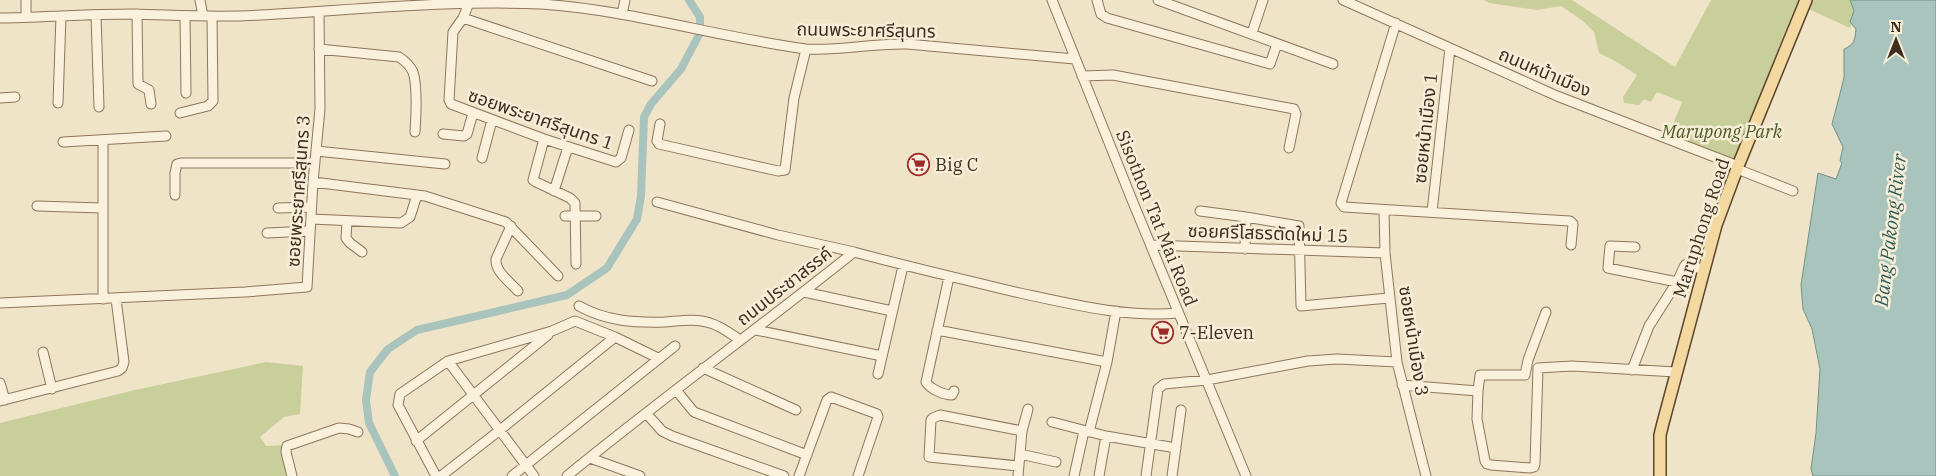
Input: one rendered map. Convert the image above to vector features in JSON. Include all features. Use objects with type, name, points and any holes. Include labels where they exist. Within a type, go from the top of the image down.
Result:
[{"type":"main road","name":"Maruphong Road","points":[[1660,476],[1660,435],[1716,225],[1737,168],[1806,0]]},
{"type":"street","points":[[26,0],[26,17]]},
{"type":"street","points":[[180,113],[208,106],[213,102],[207,16],[200,0]]},
{"type":"street","points":[[346,0],[349,10]]},
{"type":"street","points":[[622,14],[624,0]]},
{"type":"street","name":"Sisothon Tat Mai Road","points":[[1052,0],[1246,476]]},
{"type":"street","points":[[1097,0],[1101,14],[1107,18],[1270,64],[1277,44]]},
{"type":"street","points":[[1158,0],[1333,64]]},
{"type":"street","points":[[1252,33],[1263,0]]},
{"type":"street","name":"ถนนหน้าเมือง","points":[[1343,0],[1557,96],[1793,191]]},
{"type":"street","name":"ถนนพระยาศรีสุนทร","points":[[0,18],[137,14],[207,16],[319,12],[493,1],[541,4],[622,14],[806,49],[825,50],[886,43],[1076,59]]},
{"type":"street","name":"ซอยพระยาศรีสุนทร 1","points":[[469,3],[464,18],[452,32],[449,100],[454,106],[568,148],[616,162],[621,158],[629,130]]},
{"type":"street","name":"ซอยพระยาศรีสุนทร 3","points":[[0,303],[307,287],[309,282],[310,231],[320,101],[319,12]]},
{"type":"street","points":[[137,14],[138,84],[149,90],[151,104]]},
{"type":"street","points":[[96,15],[99,107]]},
{"type":"street","points":[[58,103],[60,16]]},
{"type":"street","points":[[185,16],[186,92]]},
{"type":"street","points":[[464,18],[652,81]]},
{"type":"street","points":[[1396,24],[1341,202],[1344,208],[1570,221],[1573,224],[1571,245]]},
{"type":"street","name":"ซอยหน้าเมือง 1","points":[[1432,212],[1450,48]]},
{"type":"street","points":[[319,49],[399,57],[407,62],[413,71],[415,81],[415,132]]},
{"type":"street","points":[[660,124],[657,141],[659,144],[778,171],[785,170],[794,98],[806,49]]},
{"type":"street","points":[[1082,76],[1113,75],[1294,109],[1296,114],[1289,148]]},
{"type":"street","points":[[0,98],[15,98]]},
{"type":"street","points":[[443,134],[464,136],[467,134],[472,113]]},
{"type":"street","points":[[482,158],[492,120]]},
{"type":"street","points":[[63,142],[166,136]]},
{"type":"street","points":[[544,139],[533,180],[573,200],[575,203],[576,264]]},
{"type":"street","points":[[103,140],[103,299]]},
{"type":"street","points":[[554,191],[568,148]]},
{"type":"street","points":[[316,151],[445,164]]},
{"type":"street","points":[[175,195],[175,173],[177,164],[181,162],[315,163]]},
{"type":"street","points":[[313,182],[417,195],[502,221],[511,226],[558,276]]},
{"type":"street","points":[[311,220],[401,223],[410,217],[417,195]]},
{"type":"street","points":[[657,202],[778,235],[854,252]]},
{"type":"street","points":[[36,206],[102,208]]},
{"type":"street","points":[[278,208],[312,208]]},
{"type":"street","name":"ซอยหน้าเมือง 3","points":[[1384,210],[1385,252],[1397,362],[1426,476]]},
{"type":"street","points":[[1200,211],[1299,226],[1301,306],[1389,298]]},
{"type":"street","points":[[565,216],[596,216]]},
{"type":"street","points":[[1245,248],[1246,217]]},
{"type":"street","points":[[346,221],[346,238],[362,252]]},
{"type":"street","points":[[511,226],[496,259],[496,264],[498,270],[518,290]]},
{"type":"street","points":[[267,233],[310,231]]},
{"type":"street","name":"ซอยศรีโสธรตัดใหม่ 15","points":[[1150,244],[1385,252]]},
{"type":"street","points":[[1635,247],[1610,246],[1608,268],[1677,282]]},
{"type":"street","name":"ถนนประชาสรรค์","points":[[567,476],[702,368],[756,330],[854,252],[903,266],[1070,304],[1150,315],[1178,313]]},
{"type":"street","points":[[1632,370],[1649,326],[1677,282],[1685,265],[1688,264],[1703,270]]},
{"type":"street","points":[[878,374],[903,266]]},
{"type":"street","points":[[949,277],[926,382],[930,387],[947,395],[952,394],[954,390]]},
{"type":"street","points":[[804,292],[892,311]]},
{"type":"street","points":[[0,383],[2,401],[118,371],[122,368],[124,362],[116,298]]},
{"type":"street","points":[[579,306],[593,314],[625,321],[688,320],[710,322],[720,326],[740,340]]},
{"type":"street","points":[[1074,476],[1107,362],[1116,311]]},
{"type":"street","points":[[1538,368],[1534,467],[1491,465],[1485,461],[1477,419],[1480,375],[1526,374],[1526,368],[1546,312]]},
{"type":"street","points":[[436,476],[398,406],[400,394],[448,361],[552,331],[575,322],[616,336],[658,358]]},
{"type":"street","points":[[756,330],[882,356]]},
{"type":"street","points":[[937,330],[1107,362]]},
{"type":"street","points":[[416,441],[552,331]]},
{"type":"street","points":[[440,476],[616,336]]},
{"type":"street","points":[[512,476],[675,346]]},
{"type":"street","points":[[43,352],[52,389]]},
{"type":"street","points":[[1146,476],[1160,386],[1164,384],[1207,380],[1308,361],[1338,359],[1397,362]]},
{"type":"street","points":[[448,361],[534,476]]},
{"type":"street","points":[[1526,368],[1572,366],[1676,372]]},
{"type":"street","points":[[702,368],[796,410]]},
{"type":"street","points":[[1402,385],[1478,390]]},
{"type":"street","points":[[676,390],[694,412],[806,456]]},
{"type":"street","points":[[799,476],[828,398],[831,397],[876,413],[878,417],[858,476]]},
{"type":"street","points":[[1018,476],[1022,431],[1028,409]]},
{"type":"street","points":[[1172,476],[1181,410]]},
{"type":"street","points":[[646,413],[667,434],[784,476]]},
{"type":"street","points":[[1019,466],[929,457],[932,420],[940,415],[1022,431]]},
{"type":"street","points":[[1052,422],[1106,436],[1176,448]]},
{"type":"street","points":[[292,476],[286,452],[287,446],[339,428],[358,432]]},
{"type":"street","points":[[1100,476],[1106,436]]},
{"type":"street","points":[[1020,454],[1056,462]]},
{"type":"street","points":[[590,458],[638,476]]},
{"type":"green space","name":"Marupong Park","points":[[1484,0],[1572,0],[1675,67],[1711,0],[1850,0],[1854,12],[1850,28],[1804,7],[1736,163],[1667,138],[1682,102],[1657,92],[1651,102],[1644,99],[1639,105],[1624,103],[1623,97],[1637,75],[1599,53],[1594,32],[1583,21],[1561,6],[1537,10],[1489,3]]},
{"type":"green space","points":[[266,362],[303,366],[300,414],[284,417],[260,437],[266,446],[284,445],[290,476],[0,476],[0,423],[135,390]]},
{"type":"water","name":"Bang Pakong River","points":[[1850,0],[1936,0],[1936,476],[1813,476],[1811,469],[1816,433],[1820,369],[1812,329],[1803,309],[1801,285],[1818,173],[1836,179],[1842,163],[1840,161],[1843,147],[1832,124],[1844,78],[1844,49],[1852,44],[1856,33],[1856,29],[1850,22],[1854,11]]},
{"type":"waterway","points":[[395,476],[369,423],[366,400],[370,372],[388,349],[417,330],[567,295],[607,268],[637,219],[641,196],[644,117],[651,104],[681,69],[700,33],[700,17],[689,0]]},
{"type":"place","name":"Big C","points":[[919,164]]},
{"type":"place","name":"7-Eleven","points":[[1163,332]]}]
